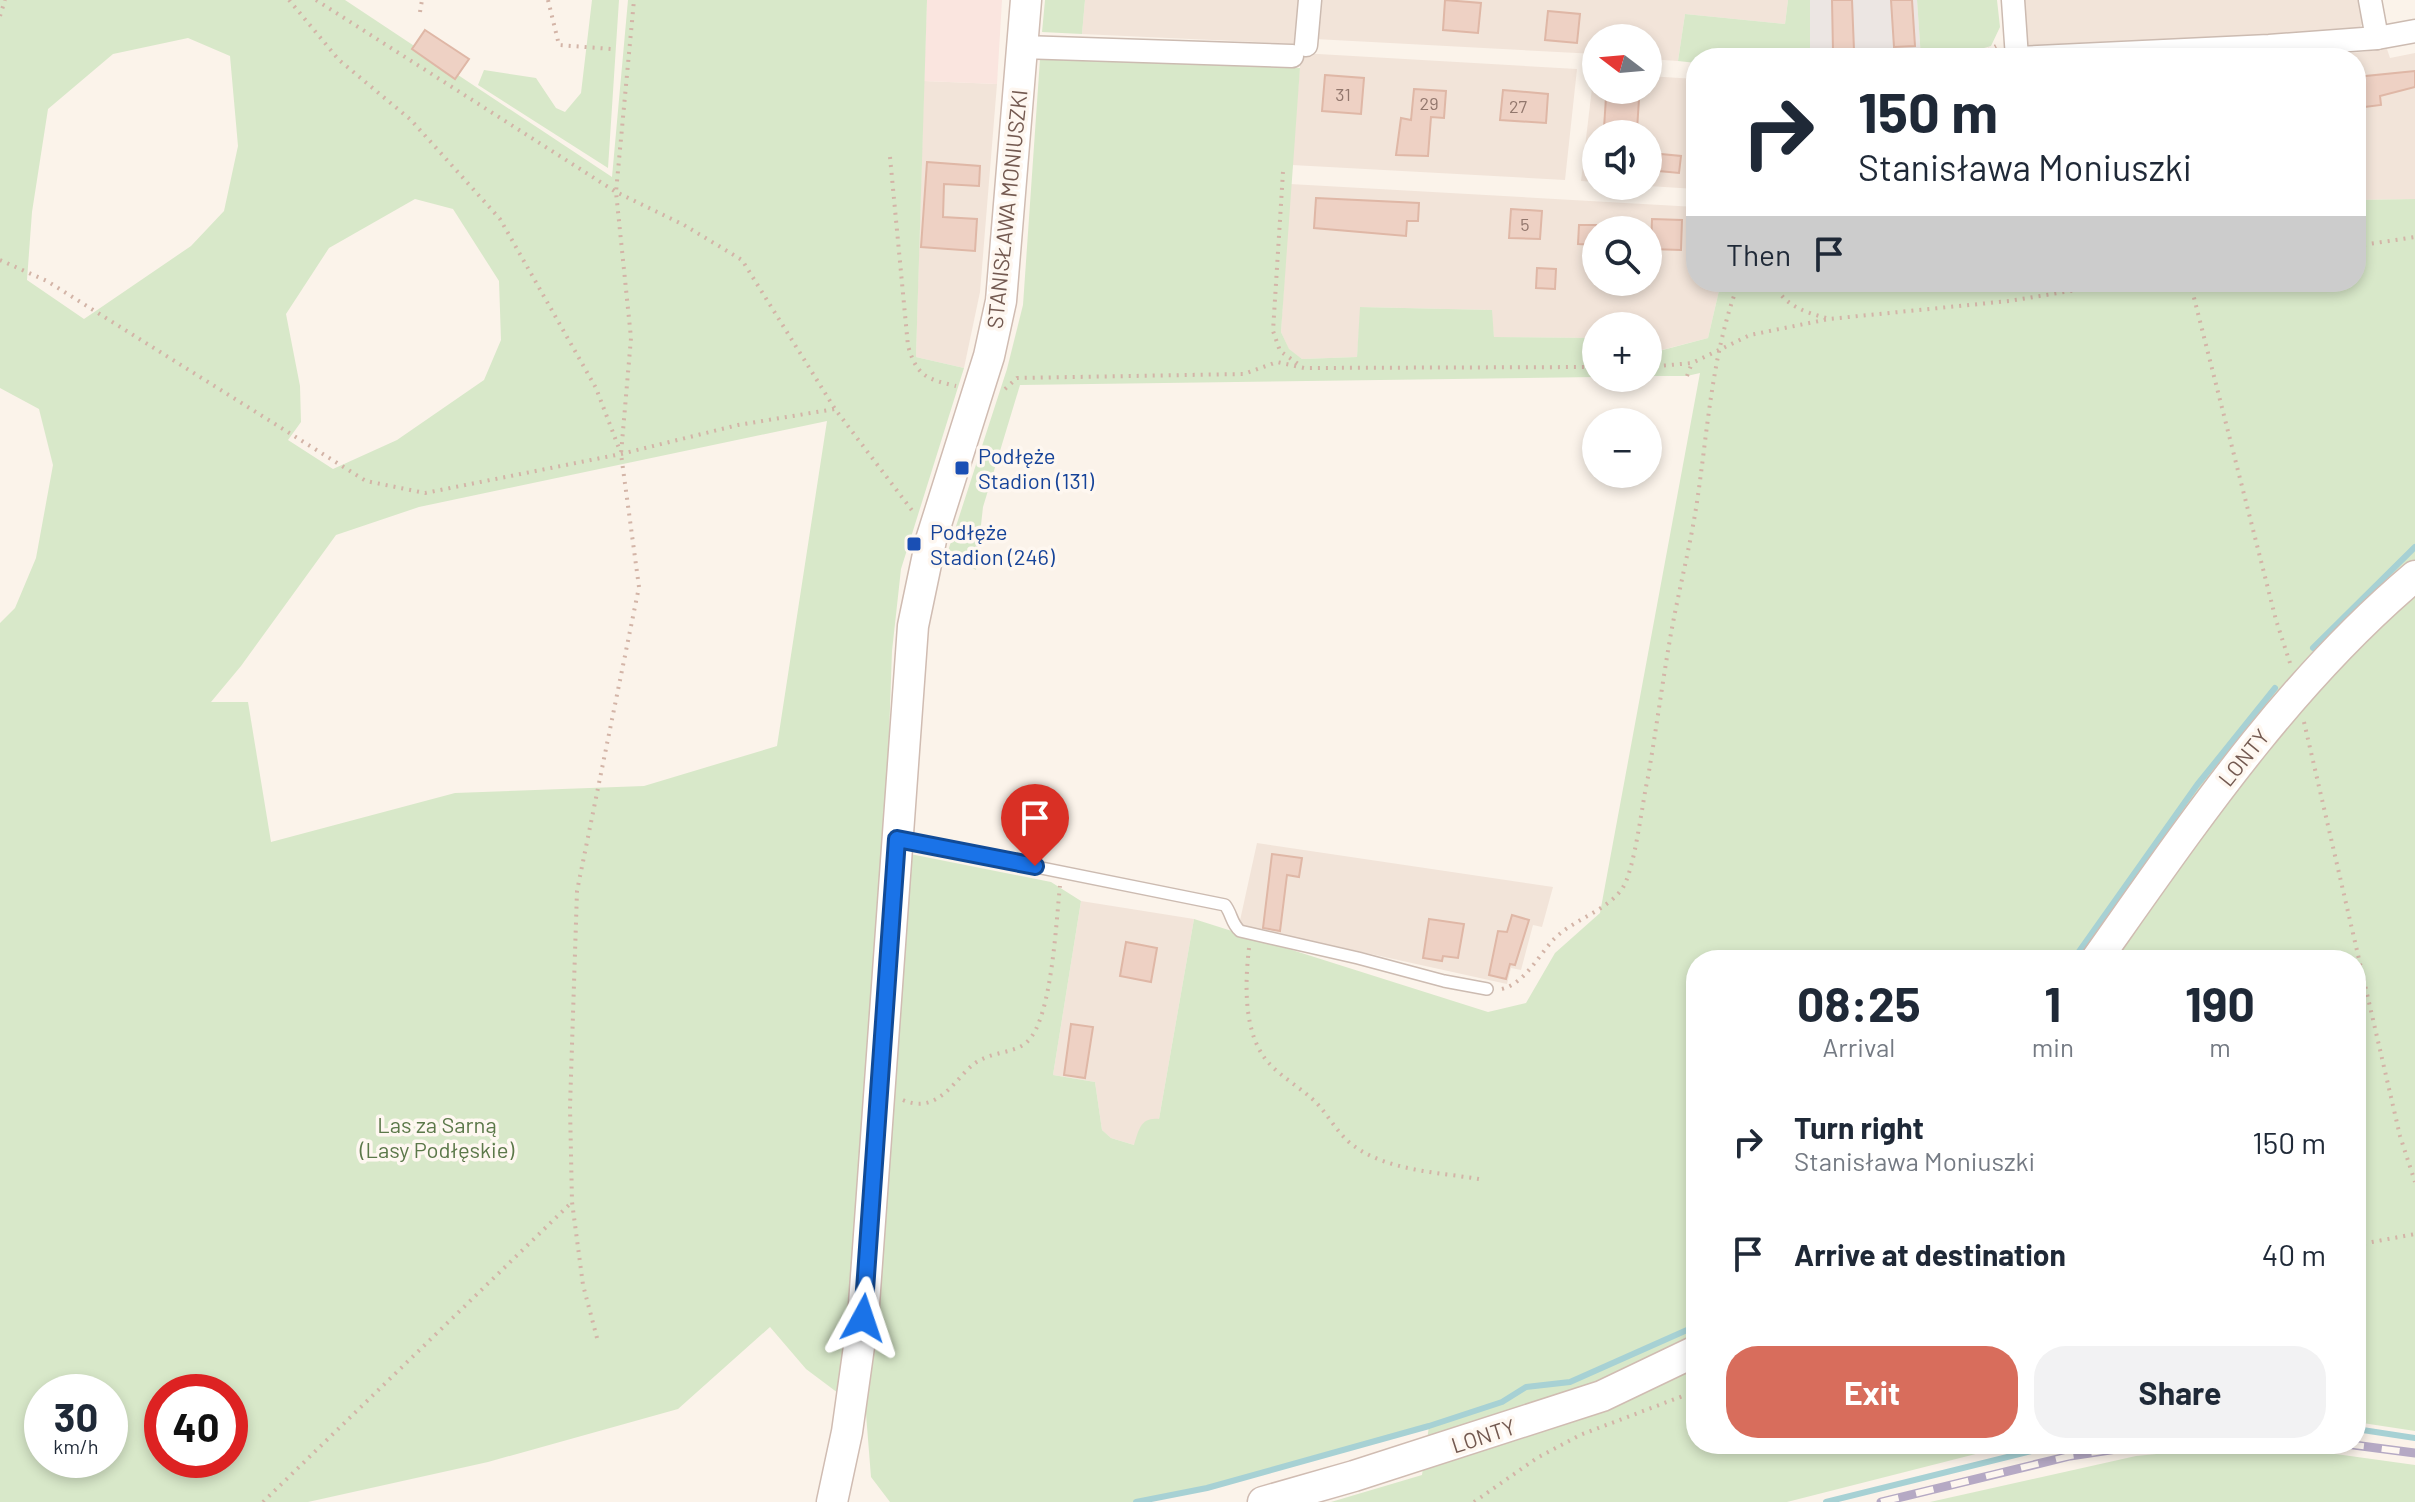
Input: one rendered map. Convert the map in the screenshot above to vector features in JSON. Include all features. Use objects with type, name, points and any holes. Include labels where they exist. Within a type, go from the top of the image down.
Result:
[{"type":"street","name":"STANISŁAWA MONIUSZKI","points":[[832,1502],[847,1432],[863,1318],[909,672],[918,597],[941,502],[989,393],[989,356],[1001,301],[1026,0]]},
{"type":"street","points":[[1022,47],[1299,50],[1310,0]]},
{"type":"street","points":[[2013,0],[2016,48]]},
{"type":"street","points":[[2370,0],[2377,38]]},
{"type":"street","points":[[2076,48],[2377,38],[2415,31]]},
{"type":"street","name":"LONTY","points":[[2103,950],[2210,799],[2298,689],[2415,576]]},
{"type":"street","name":"LONTY","points":[[1263,1502],[1368,1472],[1602,1396],[1686,1356]]},
{"type":"lane","points":[[897,839],[1225,905],[1230,911],[1232,924],[1240,931],[1487,989]]},
{"type":"path","points":[[0,16],[5,0]]},
{"type":"path","points":[[289,0],[339,60],[411,120],[500,219],[596,388],[621,454]]},
{"type":"path","points":[[316,0],[616,192],[684,225],[742,260],[835,409],[921,522]]},
{"type":"path","points":[[420,12],[422,0]]},
{"type":"path","points":[[548,0],[559,45],[611,49]]},
{"type":"path","points":[[597,1338],[583,1285],[572,1202],[570,1107],[577,891],[639,587],[621,454],[631,338],[616,192],[634,0]]},
{"type":"path","points":[[1994,48],[1999,43],[2011,48]]},
{"type":"path","points":[[890,157],[908,346],[914,366],[929,378],[989,393],[1017,378],[1244,374],[1277,362],[1304,368],[1582,367]]},
{"type":"path","points":[[1283,172],[1273,331],[1280,351],[1304,368]]},
{"type":"path","points":[[2366,244],[2415,237]]},
{"type":"path","points":[[0,260],[47,281],[366,481],[425,493],[621,454],[738,425],[835,409]]},
{"type":"path","points":[[1487,989],[1506,989],[1518,982],[1555,938],[1574,922],[1610,901],[1623,887],[1630,865],[1654,743],[1670,638],[1690,550],[1717,351],[1736,292]]},
{"type":"path","points":[[1781,292],[1789,303],[1805,312],[1829,319]]},
{"type":"path","points":[[1662,366],[1692,363],[1750,335],[1829,319],[2009,301],[2064,292]]},
{"type":"path","points":[[2193,292],[2276,620],[2298,689],[2357,950]]},
{"type":"path","points":[[1687,376],[1692,363]]},
{"type":"path","points":[[880,1091],[924,1105],[941,1097],[982,1058],[999,1051],[1015,1050],[1029,1040],[1040,1018],[1048,989],[1062,872]]},
{"type":"path","points":[[1250,933],[1248,1008],[1256,1042],[1267,1061],[1312,1098],[1331,1124],[1367,1155],[1390,1163],[1479,1179]]},
{"type":"path","points":[[2366,990],[2400,1136],[2415,1182]]},
{"type":"path","points":[[263,1502],[572,1202]]},
{"type":"path","points":[[2366,1243],[2415,1234]]},
{"type":"path","points":[[1474,1502],[1537,1458],[1580,1435],[1686,1395]]},
{"type":"shaded area","points":[[927,0],[1002,0],[997,84],[924,81]]},
{"type":"shaded area","points":[[1085,0],[1302,0],[1297,44],[1082,34]]},
{"type":"shaded area","points":[[1319,0],[1788,0],[1785,24],[1685,14],[1678,61],[1662,60],[1662,24],[1582,24],[1582,53],[1315,39]]},
{"type":"shaded area","points":[[1810,0],[1917,0],[1920,48],[1810,48]]},
{"type":"shaded area","points":[[2020,0],[2361,0],[2365,21],[2358,29],[2268,37],[2025,48]]},
{"type":"shaded area","points":[[2387,49],[2390,58],[2415,53],[2415,199],[2366,200],[2366,51]]},
{"type":"shaded area","points":[[1301,53],[1577,69],[1565,180],[1292,165]]},
{"type":"shaded area","points":[[1662,77],[1686,78],[1686,188],[1662,187],[1662,120],[1588,120],[1590,104],[1662,104]]},
{"type":"shaded area","points":[[924,81],[997,84],[980,292],[964,368],[916,357]]},
{"type":"shaded area","points":[[1290,184],[1686,206],[1686,292],[1719,292],[1708,338],[1662,350],[1662,312],[1582,312],[1582,338],[1494,337],[1491,310],[1361,307],[1357,357],[1302,359],[1289,350],[1281,332]]},
{"type":"shaded area","points":[[1257,843],[1553,887],[1542,927],[1533,925],[1521,970],[1511,968],[1507,984],[1239,925]]},
{"type":"shaded area","points":[[1081,901],[1194,919],[1159,1119],[1134,1145],[1111,1138],[1102,1130],[1095,1082],[1053,1075]]},
{"type":"green space","name":"Las za Sarną (Lasy Podłęskie)","points":[[0,0],[345,0],[612,177],[628,0],[927,0],[916,357],[964,368],[901,569],[892,651],[885,849],[1051,882],[1081,901],[1053,1075],[1095,1082],[1102,1130],[1111,1138],[1134,1145],[1144,1122],[1159,1119],[1194,919],[1488,1012],[1526,1003],[1555,953],[1600,913],[1700,373],[1662,376],[1662,350],[1708,338],[1719,292],[2366,292],[2366,200],[2415,199],[2415,1431],[2366,1424],[2366,950],[1686,950],[1686,1454],[1976,1454],[1787,1502],[1331,1502],[1422,1475],[1429,1426],[1207,1488],[1136,1502],[890,1502],[871,1477],[866,1414],[806,1369],[770,1327],[678,1409],[488,1462],[308,1502],[0,1502],[0,623],[15,608],[36,558],[53,465],[39,409],[0,388]],"holes":[[[188,38],[230,56],[238,146],[224,211],[191,246],[84,319],[27,280],[32,212],[48,109],[113,54]],[[415,199],[453,209],[499,281],[501,340],[484,380],[397,440],[333,469],[288,440],[301,422],[300,386],[286,314],[329,248]],[[827,421],[777,746],[644,786],[455,793],[271,842],[248,702],[211,702],[241,666],[336,535],[419,507]]]},
{"type":"green space","points":[[592,0],[619,0],[608,168],[478,85],[484,70],[536,78],[556,108],[565,112],[581,93]]},
{"type":"green space","points":[[1045,0],[1085,0],[1082,34],[1042,32]]},
{"type":"green space","points":[[1788,0],[1810,0],[1810,48],[1686,48],[1686,62],[1678,61],[1685,14],[1785,24]]},
{"type":"green space","points":[[1917,0],[1997,0],[2000,27],[1991,46],[1920,48]]},
{"type":"green space","points":[[1046,53],[1300,68],[1281,332],[1289,349],[1302,359],[1357,357],[1360,307],[1492,310],[1494,337],[1582,338],[1582,377],[1020,385],[983,507],[976,570],[947,554],[1007,369],[1023,305],[1040,59]]},
{"type":"green space","points":[[2336,1454],[2415,1465],[2415,1502],[1930,1502],[2136,1456]]},
{"type":"building","points":[[1445,0],[1481,3],[1478,33],[1443,30]]},
{"type":"building","points":[[1832,0],[1852,0],[1854,48],[1833,48]]},
{"type":"building","points":[[1891,0],[1912,0],[1915,46],[1894,47]]},
{"type":"building","points":[[1548,11],[1580,14],[1577,43],[1545,40]]},
{"type":"building","points":[[425,30],[469,59],[455,79],[412,49]]},
{"type":"building","points":[[2415,71],[2415,87],[2380,96],[2381,105],[2366,107],[2366,76]]},
{"type":"building","points":[[1325,75],[1364,78],[1361,114],[1322,111]]},
{"type":"building","points":[[1414,89],[1446,91],[1444,118],[1431,117],[1428,156],[1396,155],[1401,118],[1411,120]]},
{"type":"building","points":[[1503,90],[1548,94],[1546,123],[1500,120]]},
{"type":"building","points":[[1606,104],[1639,104],[1638,120],[1605,120]]},
{"type":"building","points":[[1662,154],[1681,156],[1679,173],[1662,171]]},
{"type":"building","points":[[927,162],[980,166],[979,186],[944,184],[943,217],[977,219],[975,251],[921,247]]},
{"type":"building","points":[[1316,198],[1419,203],[1418,221],[1407,221],[1406,236],[1314,228]]},
{"type":"building","points":[[1511,209],[1542,211],[1540,239],[1509,238]]},
{"type":"building","points":[[1662,219],[1682,220],[1681,250],[1662,249]]},
{"type":"building","points":[[1579,225],[1582,225],[1582,244],[1578,244]]},
{"type":"building","points":[[1537,268],[1556,269],[1555,289],[1536,288]]},
{"type":"building","points":[[1272,854],[1302,858],[1299,877],[1287,875],[1280,931],[1263,928]]},
{"type":"building","points":[[1512,915],[1529,920],[1515,965],[1510,964],[1506,979],[1489,975],[1498,931],[1507,932]]},
{"type":"building","points":[[1429,919],[1464,924],[1458,958],[1443,956],[1442,961],[1423,958]]},
{"type":"building","points":[[1126,942],[1157,948],[1151,982],[1120,976]]},
{"type":"building","points":[[1071,1024],[1093,1027],[1085,1078],[1064,1075]]},
{"type":"waterway","points":[[2313,648],[2415,547]]},
{"type":"waterway","points":[[2080,950],[2197,785],[2275,688]]},
{"type":"waterway","points":[[1136,1502],[1207,1488],[1429,1426],[1502,1402],[1526,1387],[1570,1382],[1686,1330]]},
{"type":"waterway","points":[[2366,1431],[2415,1438]]},
{"type":"waterway","points":[[1826,1502],[2020,1454]]},
{"type":"railway","points":[[2366,1447],[2415,1453]]},
{"type":"railway","points":[[1881,1502],[2083,1454]]},
{"type":"place","name":"Podłęże Stadion (131)","points":[[962,468]]},
{"type":"place","name":"Podłęże Stadion (246)","points":[[914,544]]},
{"type":"route","points":[[863,1318],[897,839],[1035,866]]}]
